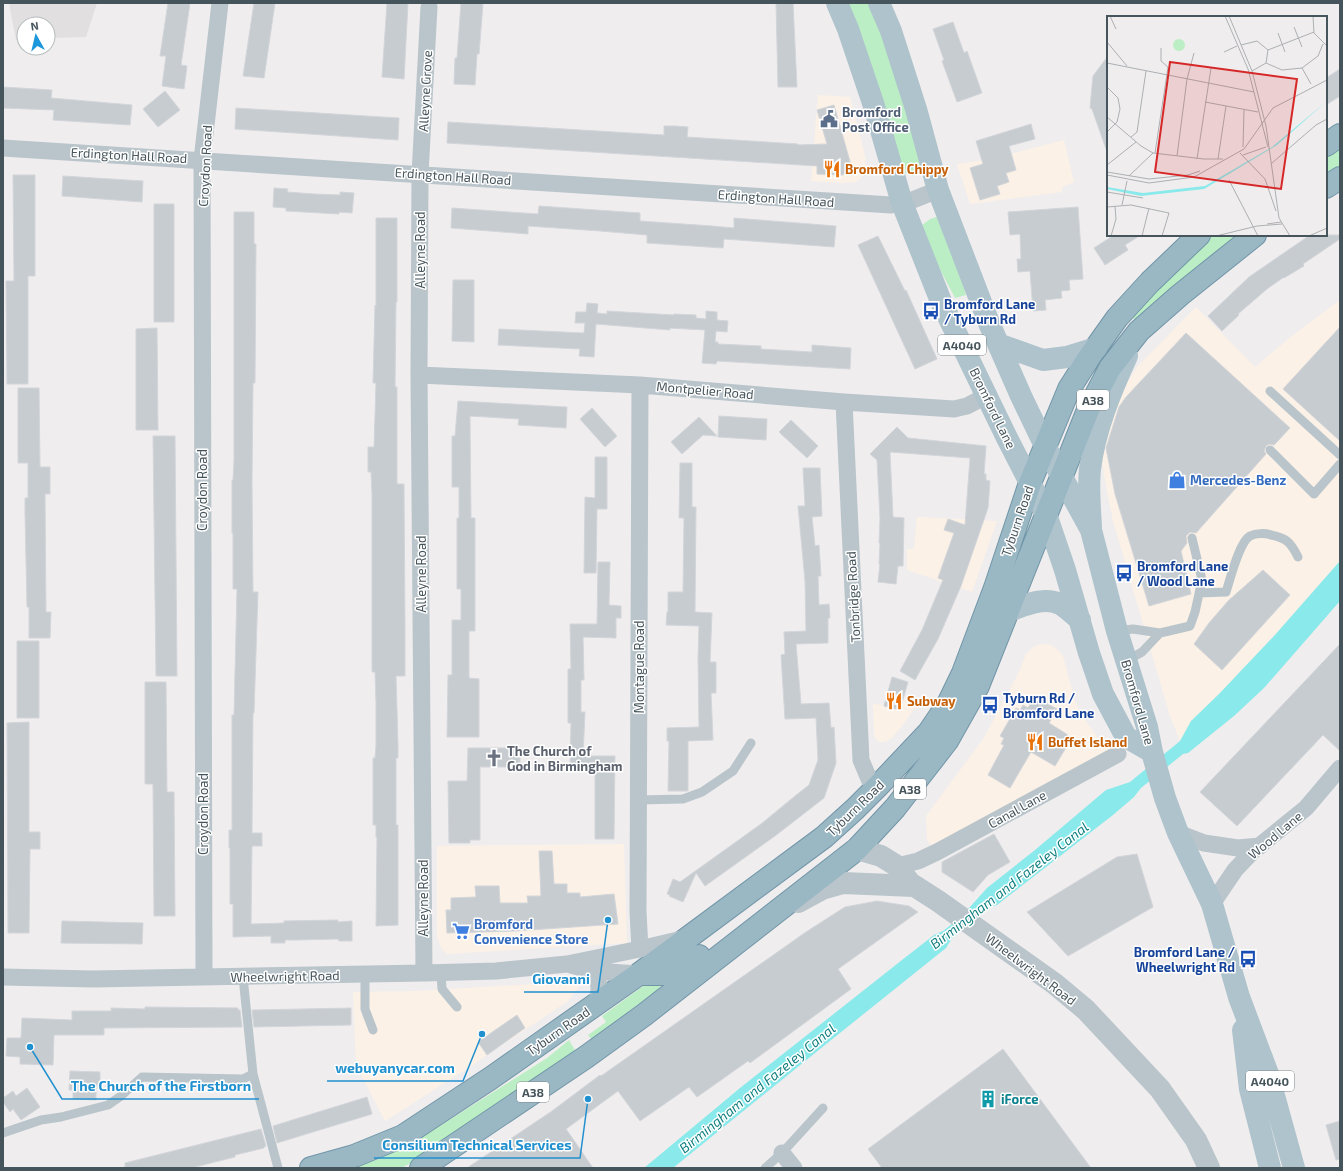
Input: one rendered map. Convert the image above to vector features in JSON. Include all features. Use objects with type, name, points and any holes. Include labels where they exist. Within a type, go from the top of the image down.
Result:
[{"type":"highway","points":[[1327,144],[1340,136]]},
{"type":"highway","points":[[1327,186],[1340,178]]},
{"type":"highway","name":"Tyburn Road","points":[[311,1168],[354,1156],[402,1136],[491,1078],[639,974],[824,837],[878,786],[929,732],[948,704],[963,673],[995,588],[1030,483],[1069,389],[1117,318],[1150,282],[1198,236]]},
{"type":"highway","name":"Tyburn Road","points":[[421,1168],[586,1057],[644,1015],[857,849],[895,808],[947,741],[978,686],[1088,410],[1110,368],[1138,331],[1254,236]]},
{"type":"highway","points":[[711,921],[744,909],[834,849],[857,849]]},
{"type":"highway","points":[[639,974],[672,974],[730,936],[770,917]]},
{"type":"main road","name":"Bromford Lane","points":[[837,3],[848,29],[874,106],[902,203],[942,304],[986,396],[1046,514],[1065,570],[1089,653],[1122,745],[1152,752]]},
{"type":"main road","name":"Bromford Lane","points":[[879,3],[891,31],[916,109],[938,190],[998,344],[1045,446],[1091,530],[1117,631],[1147,727],[1152,752],[1165,798],[1178,833],[1212,904],[1239,997],[1268,1074],[1294,1168]]},
{"type":"main road","points":[[1091,530],[1090,470],[1097,432],[1115,382],[1138,331]]},
{"type":"main road","points":[[998,344],[1043,360],[1067,356],[1096,348]]},
{"type":"main road","points":[[1008,611],[1042,601],[1054,602],[1061,605],[1080,620]]},
{"type":"main road","name":"Bromford Lane","points":[[1239,997],[1250,1089],[1263,1162]]},
{"type":"street","name":"Croydon Road","points":[[204,977],[202,160],[220,3]]},
{"type":"street","name":"Alleyne Grove","points":[[420,174],[429,7]]},
{"type":"street","name":"Erdington Hall Road","points":[[3,148],[891,205],[902,203],[938,190]]},
{"type":"street","name":"Alleyne Road","points":[[420,174],[419,376],[424,974]]},
{"type":"street","name":"Montpelier Road","points":[[419,376],[640,385],[844,402],[954,409],[968,406],[986,396]]},
{"type":"street","name":"Montague Road","points":[[640,385],[638,800],[638,912],[640,949]]},
{"type":"street","name":"Tonbridge Road","points":[[844,402],[861,760],[868,779],[878,786]]},
{"type":"street","name":"Canal Lane","points":[[897,866],[918,861],[938,852],[1122,745]]},
{"type":"street","name":"Wood Lane","points":[[1212,904],[1235,870],[1260,846],[1306,808],[1340,768]]},
{"type":"street","points":[[1178,833],[1218,845],[1238,848],[1260,846]]},
{"type":"street","name":"Wheelwright Road","points":[[857,849],[881,856],[897,866],[910,883],[990,936],[1055,984],[1086,1010],[1160,1089],[1196,1140]]},
{"type":"street","name":"Wheelwright Road","points":[[770,917],[822,889],[843,883],[914,886]]},
{"type":"street","name":"Wheelwright Road","points":[[3,977],[93,979],[424,974],[496,971],[566,964],[690,937]]},
{"type":"street","name":"Wheelwright Road","points":[[566,964],[593,971],[639,974]]},
{"type":"street","points":[[593,971],[598,980],[600,992],[596,1005]]},
{"type":"street","points":[[1196,1140],[1210,1168]]},
{"type":"street","points":[[1196,1140],[1223,1168]]},
{"type":"street","points":[[782,1153],[794,1168]]},
{"type":"lane","points":[[1270,391],[1340,455]]},
{"type":"lane","points":[[1270,450],[1314,494],[1340,464]]},
{"type":"lane","points":[[1199,593],[1226,592],[1242,545],[1250,536],[1264,533],[1278,536],[1291,543],[1298,557]]},
{"type":"lane","points":[[1117,631],[1133,629],[1160,633],[1190,626],[1195,612],[1202,580],[1192,538]]},
{"type":"lane","points":[[1126,660],[1142,652],[1160,633]]},
{"type":"lane","points":[[638,800],[682,799],[702,792],[733,770],[751,744]]},
{"type":"lane","points":[[441,973],[442,989],[457,1007]]},
{"type":"lane","points":[[365,974],[365,1009],[373,1030]]},
{"type":"lane","points":[[243,976],[254,1074],[278,1168]]},
{"type":"lane","points":[[3,1133],[42,1120],[61,1117],[108,1105],[121,1096],[142,1077],[243,1079],[254,1074]]},
{"type":"lane","points":[[765,1168],[782,1153],[823,1108]]},
{"type":"shaded area","points":[[9,3],[97,3],[86,37],[56,38],[56,16],[16,16],[16,40]]},
{"type":"shaded area","points":[[818,95],[850,97],[865,156],[866,166],[864,174],[856,182],[843,183],[811,181]]},
{"type":"shaded area","points":[[1064,140],[1074,182],[1062,187],[1062,192],[970,204],[957,164],[991,159]]},
{"type":"shaded area","points":[[1340,300],[1340,561],[1274,636],[1191,721],[1180,741],[1170,716],[1113,521],[1107,491],[1101,457],[1117,399],[1137,367],[1196,307],[1255,367],[1292,336]]},
{"type":"shaded area","points":[[917,517],[997,521],[972,592],[907,570],[907,549],[914,549]]},
{"type":"shaded area","points":[[1041,644],[1051,645],[1063,656],[1075,701],[1082,716],[1095,734],[1108,747],[1108,751],[938,846],[931,845],[927,840],[926,816],[984,738],[1020,670],[1026,654],[1033,647]]},
{"type":"shaded area","points":[[888,692],[918,703],[892,738],[885,742],[879,742],[874,733],[873,704],[884,705]]},
{"type":"shaded area","points":[[624,844],[627,943],[448,954],[442,950],[437,937],[437,846]]},
{"type":"shaded area","points":[[577,982],[580,986],[568,1001],[385,1121],[356,1065],[353,992],[418,991]]},
{"type":"green space","points":[[847,3],[873,3],[923,167],[920,173],[913,176],[905,173]]},
{"type":"green space","points":[[1340,145],[1340,167],[1327,175],[1327,154]]},
{"type":"green space","points":[[939,216],[945,224],[966,295],[955,298],[926,243],[922,225],[930,219]]},
{"type":"green space","points":[[1213,236],[1242,236],[1136,321],[1131,316],[1202,244]]},
{"type":"green space","points":[[650,981],[662,983],[659,989],[591,1039],[588,1035],[606,1022],[602,1016]]},
{"type":"green space","points":[[569,1040],[575,1050],[555,1067],[455,1137],[402,1168],[352,1168],[379,1159],[432,1131],[547,1058]]},
{"type":"water","name":"Birmingham and Fazeley Canal","points":[[1340,561],[1340,601],[1264,688],[1234,716],[1141,788],[1134,797],[1113,815],[997,905],[990,907],[952,938],[946,948],[673,1168],[644,1168],[740,1088],[934,935],[943,931],[961,917],[987,888],[1106,790],[1130,782],[1180,741],[1191,721],[1274,636]]},
{"type":"building","points":[[168,3],[190,3],[181,65],[187,66],[184,89],[162,86],[166,56],[160,56]]},
{"type":"building","points":[[254,3],[275,3],[264,78],[243,76]]},
{"type":"building","points":[[387,3],[408,3],[404,79],[382,77]]},
{"type":"building","points":[[461,3],[483,3],[475,85],[454,84],[455,58],[457,58]]},
{"type":"building","points":[[776,3],[793,3],[797,87],[778,87]]},
{"type":"building","points":[[953,22],[964,53],[967,51],[982,93],[957,102],[942,61],[944,60],[933,29]]},
{"type":"building","points":[[1107,57],[1106,149],[1092,109],[1090,108],[1093,76]]},
{"type":"building","points":[[1340,69],[1340,96],[1327,104],[1327,77]]},
{"type":"building","points":[[3,87],[52,90],[51,98],[132,105],[130,125],[53,120],[54,110],[3,108]]},
{"type":"building","points":[[165,91],[180,110],[158,127],[143,109]]},
{"type":"building","points":[[834,105],[851,165],[843,175],[817,174],[817,166],[447,143],[448,122],[664,135],[664,126],[675,126],[688,127],[687,137],[798,145],[827,144],[817,110]]},
{"type":"building","points":[[236,108],[399,118],[398,140],[235,129]]},
{"type":"building","points":[[1031,124],[1035,139],[1009,146],[1016,170],[1006,173],[1009,182],[997,186],[1000,194],[980,200],[970,168],[983,164],[976,141]]},
{"type":"building","points":[[13,175],[35,175],[35,276],[28,276],[28,384],[7,384],[6,281],[14,281]]},
{"type":"building","points":[[63,176],[143,181],[142,202],[62,196]]},
{"type":"building","points":[[274,188],[288,189],[287,192],[314,194],[340,195],[340,192],[354,193],[352,213],[339,212],[339,214],[286,211],[286,208],[273,207]]},
{"type":"building","points":[[154,204],[174,204],[174,322],[154,322]]},
{"type":"building","points":[[539,206],[640,213],[640,221],[734,228],[734,218],[836,226],[834,247],[724,239],[723,248],[647,243],[647,235],[600,231],[528,226],[528,234],[451,228],[452,208],[538,214]]},
{"type":"building","points":[[1078,207],[1083,279],[1069,280],[1070,290],[1061,291],[1062,298],[1045,300],[1046,310],[1033,311],[1030,271],[1018,272],[1017,259],[1021,259],[1020,234],[1010,235],[1008,212]]},
{"type":"building","points":[[234,212],[254,212],[254,244],[256,244],[255,383],[253,383],[252,480],[253,592],[258,592],[253,713],[252,833],[262,833],[262,846],[252,846],[251,924],[284,923],[284,921],[352,921],[352,941],[339,941],[338,939],[285,940],[285,943],[271,943],[271,936],[233,937],[233,904],[230,904],[229,830],[232,830],[232,715],[234,715],[237,589],[233,589],[232,533],[232,480],[234,461]]},
{"type":"building","points":[[376,218],[397,218],[395,387],[397,387],[397,484],[404,484],[405,676],[396,676],[398,745],[398,758],[396,758],[396,825],[398,825],[398,925],[376,926],[377,837],[376,825],[373,825],[373,758],[375,758],[376,745],[376,702],[375,672],[372,672],[372,494],[371,472],[368,472],[368,447],[374,447],[376,383],[373,383],[375,305],[376,306]]},
{"type":"building","points":[[1340,235],[1340,239],[1303,264],[1304,266],[1284,277],[1267,289],[1238,314],[1239,315],[1222,331],[1208,316],[1249,277],[1309,236]]},
{"type":"building","points":[[878,236],[905,291],[906,290],[937,359],[915,369],[858,245]]},
{"type":"building","points":[[1112,236],[1139,236],[1125,245],[1128,250],[1105,265],[1094,248]]},
{"type":"building","points":[[453,280],[474,280],[474,342],[452,341]]},
{"type":"building","points":[[587,303],[598,304],[597,313],[607,314],[607,311],[696,315],[696,318],[706,319],[706,311],[717,312],[717,320],[728,321],[727,332],[716,331],[715,342],[718,342],[718,344],[761,346],[761,349],[812,352],[812,345],[851,348],[850,369],[717,361],[716,364],[702,363],[705,330],[670,328],[670,330],[596,324],[594,357],[579,356],[580,349],[498,345],[499,329],[584,333],[585,323],[575,323],[576,312],[586,312]]},
{"type":"building","points":[[1340,327],[1340,441],[1283,389]]},
{"type":"building","points":[[157,328],[158,430],[136,430],[136,329]]},
{"type":"building","name":"Mercedes-Benz","points":[[1186,333],[1290,428],[1274,445],[1269,444],[1266,446],[1264,451],[1266,454],[1196,533],[1190,532],[1186,536],[1187,543],[1181,551],[1191,594],[1149,606],[1115,494],[1106,448],[1119,407],[1126,397]]},
{"type":"building","points":[[18,388],[39,388],[40,467],[50,467],[50,494],[45,494],[46,612],[51,612],[50,638],[29,638],[25,513],[25,498],[28,498],[28,463],[18,463]]},
{"type":"building","points":[[458,401],[567,407],[566,428],[518,425],[519,419],[470,416],[471,518],[475,518],[475,631],[469,631],[469,678],[479,679],[479,737],[447,737],[448,675],[452,675],[452,620],[461,620],[461,589],[457,589],[457,518],[459,518],[459,487],[452,487],[452,436],[455,436]]},
{"type":"building","points":[[592,408],[617,436],[605,447],[580,419]]},
{"type":"building","points":[[719,416],[767,419],[766,440],[718,437]]},
{"type":"building","points":[[699,417],[717,436],[703,435],[682,454],[671,442]]},
{"type":"building","points":[[791,420],[818,446],[807,458],[779,432]]},
{"type":"building","points":[[897,427],[908,438],[986,446],[984,474],[986,474],[986,480],[990,481],[988,508],[961,586],[938,639],[915,680],[900,671],[922,630],[943,580],[938,578],[954,533],[944,530],[948,519],[965,525],[970,458],[890,452],[893,517],[904,518],[903,566],[898,566],[896,584],[878,582],[880,564],[880,518],[877,460],[870,454]]},
{"type":"building","points":[[153,436],[175,436],[177,676],[156,676]]},
{"type":"building","points":[[595,457],[607,457],[607,509],[597,509],[596,573],[584,573],[585,497],[595,498]]},
{"type":"building","points":[[680,463],[692,463],[692,507],[696,507],[695,612],[712,613],[710,662],[716,662],[716,693],[711,693],[713,740],[688,741],[688,791],[668,791],[669,741],[667,741],[667,728],[699,727],[699,626],[666,625],[668,612],[668,592],[683,592],[684,518],[679,518]]},
{"type":"building","points":[[803,468],[820,468],[822,516],[812,517],[815,546],[819,545],[821,576],[818,576],[819,605],[829,604],[830,618],[828,618],[828,643],[796,644],[801,704],[829,703],[831,728],[834,727],[836,763],[824,798],[775,836],[705,886],[696,873],[683,902],[667,894],[673,879],[680,882],[761,824],[809,785],[818,760],[816,718],[785,719],[781,655],[785,654],[784,632],[806,631],[805,581],[798,506],[805,506]]},
{"type":"building","points":[[598,562],[610,562],[609,605],[621,606],[621,618],[616,618],[616,638],[583,637],[584,680],[581,680],[581,712],[585,712],[583,756],[615,756],[614,839],[595,839],[595,770],[570,769],[571,723],[568,723],[568,669],[571,669],[570,624],[597,624]]},
{"type":"building","points":[[1263,570],[1290,595],[1222,670],[1194,644],[1209,623],[1228,601]]},
{"type":"building","points":[[17,641],[39,641],[39,718],[17,718]]},
{"type":"building","points":[[1340,644],[1340,751],[1323,735],[1237,826],[1200,792]]},
{"type":"building","points":[[892,677],[908,682],[900,710],[884,706]]},
{"type":"building","points":[[145,682],[166,682],[167,792],[174,792],[175,916],[154,916],[153,784],[145,784]]},
{"type":"building","name":"Buffet Island","points":[[1033,699],[1040,703],[1042,701],[1057,709],[1049,723],[1068,735],[1066,739],[1070,741],[1055,766],[1031,752],[1010,788],[988,775],[1004,745],[1001,744],[1004,738],[1000,736],[1016,708],[1020,710],[1023,705],[1028,708]]},
{"type":"building","points":[[29,722],[29,832],[40,832],[40,849],[30,849],[29,933],[8,933],[7,723]]},
{"type":"building","points":[[468,748],[520,748],[520,767],[480,767],[480,840],[470,840],[470,843],[449,843],[448,781],[467,781]]},
{"type":"building","points":[[994,834],[1010,862],[988,875],[973,892],[942,872],[942,862]]},
{"type":"building","points":[[539,851],[552,851],[554,884],[567,884],[567,893],[580,893],[580,897],[614,894],[618,924],[515,931],[447,933],[446,910],[451,910],[451,898],[476,897],[475,886],[499,886],[500,903],[528,903],[527,896],[541,896]]},
{"type":"building","points":[[1137,854],[1153,907],[1068,956],[1027,912],[1117,857]]},
{"type":"building","points":[[877,901],[909,906],[918,912],[838,969],[851,989],[750,1063],[748,1061],[697,1097],[689,1087],[640,1121],[618,1091],[566,1129],[593,1168],[467,1168],[552,1111],[600,1075],[601,1076],[806,932],[845,907]]},
{"type":"building","points":[[62,921],[143,923],[142,944],[61,943]]},
{"type":"building","points":[[145,1007],[238,1008],[238,1010],[240,1010],[242,1027],[104,1028],[104,1035],[54,1035],[53,1065],[20,1064],[20,1057],[6,1056],[7,1038],[21,1038],[22,1018],[72,1020],[72,1011],[111,1011],[111,1008],[145,1009]]},
{"type":"building","points":[[351,1008],[351,1025],[254,1027],[252,1010]]},
{"type":"building","points":[[517,1015],[525,1028],[487,1055],[478,1042]]},
{"type":"building","name":"iForce","points":[[1003,1049],[1091,1168],[882,1168],[868,1149]]},
{"type":"building","points":[[70,1071],[100,1072],[100,1087],[96,1087],[96,1100],[73,1099],[73,1090],[69,1090]]},
{"type":"building","points":[[27,1088],[40,1107],[21,1120],[13,1109],[10,1112],[3,1102],[3,1098],[13,1091],[16,1096]]},
{"type":"building","points":[[367,1097],[372,1114],[277,1143],[273,1126]]},
{"type":"building","points":[[1340,1121],[1340,1159],[1336,1160],[1326,1125]]},
{"type":"building","points":[[261,1129],[266,1146],[264,1148],[235,1155],[235,1157],[191,1168],[125,1168],[125,1163]]},
{"type":"place","name":"Bromford Post Office","points":[[829,119]]},
{"type":"place","name":"Bromford Chippy","points":[[832,169]]},
{"type":"place","name":"Bromford Lane / Tyburn Rd","points":[[931,311]]},
{"type":"place","name":"Mercedes-Benz","points":[[1177,480]]},
{"type":"place","name":"Bromford Lane / Wood Lane","points":[[1124,573]]},
{"type":"place","name":"Subway","points":[[894,701]]},
{"type":"place","name":"Tyburn Rd / Bromford Lane","points":[[990,705]]},
{"type":"place","name":"Buffet Island","points":[[1035,742]]},
{"type":"place","name":"The Church of God in Birmingham","points":[[494,758]]},
{"type":"place","name":"Giovanni","points":[[608,920]]},
{"type":"place","name":"Bromford Convenience Store","points":[[461,931]]},
{"type":"place","name":"Bromford Lane / Wheelwright Rd","points":[[1248,959]]},
{"type":"place","name":"webuyanycar.com","points":[[482,1034]]},
{"type":"place","name":"The Church of the Firstborn","points":[[30,1047]]},
{"type":"place","name":"Consilium Technical Services","points":[[588,1099]]},
{"type":"place","name":"iForce","points":[[988,1099]]}]
